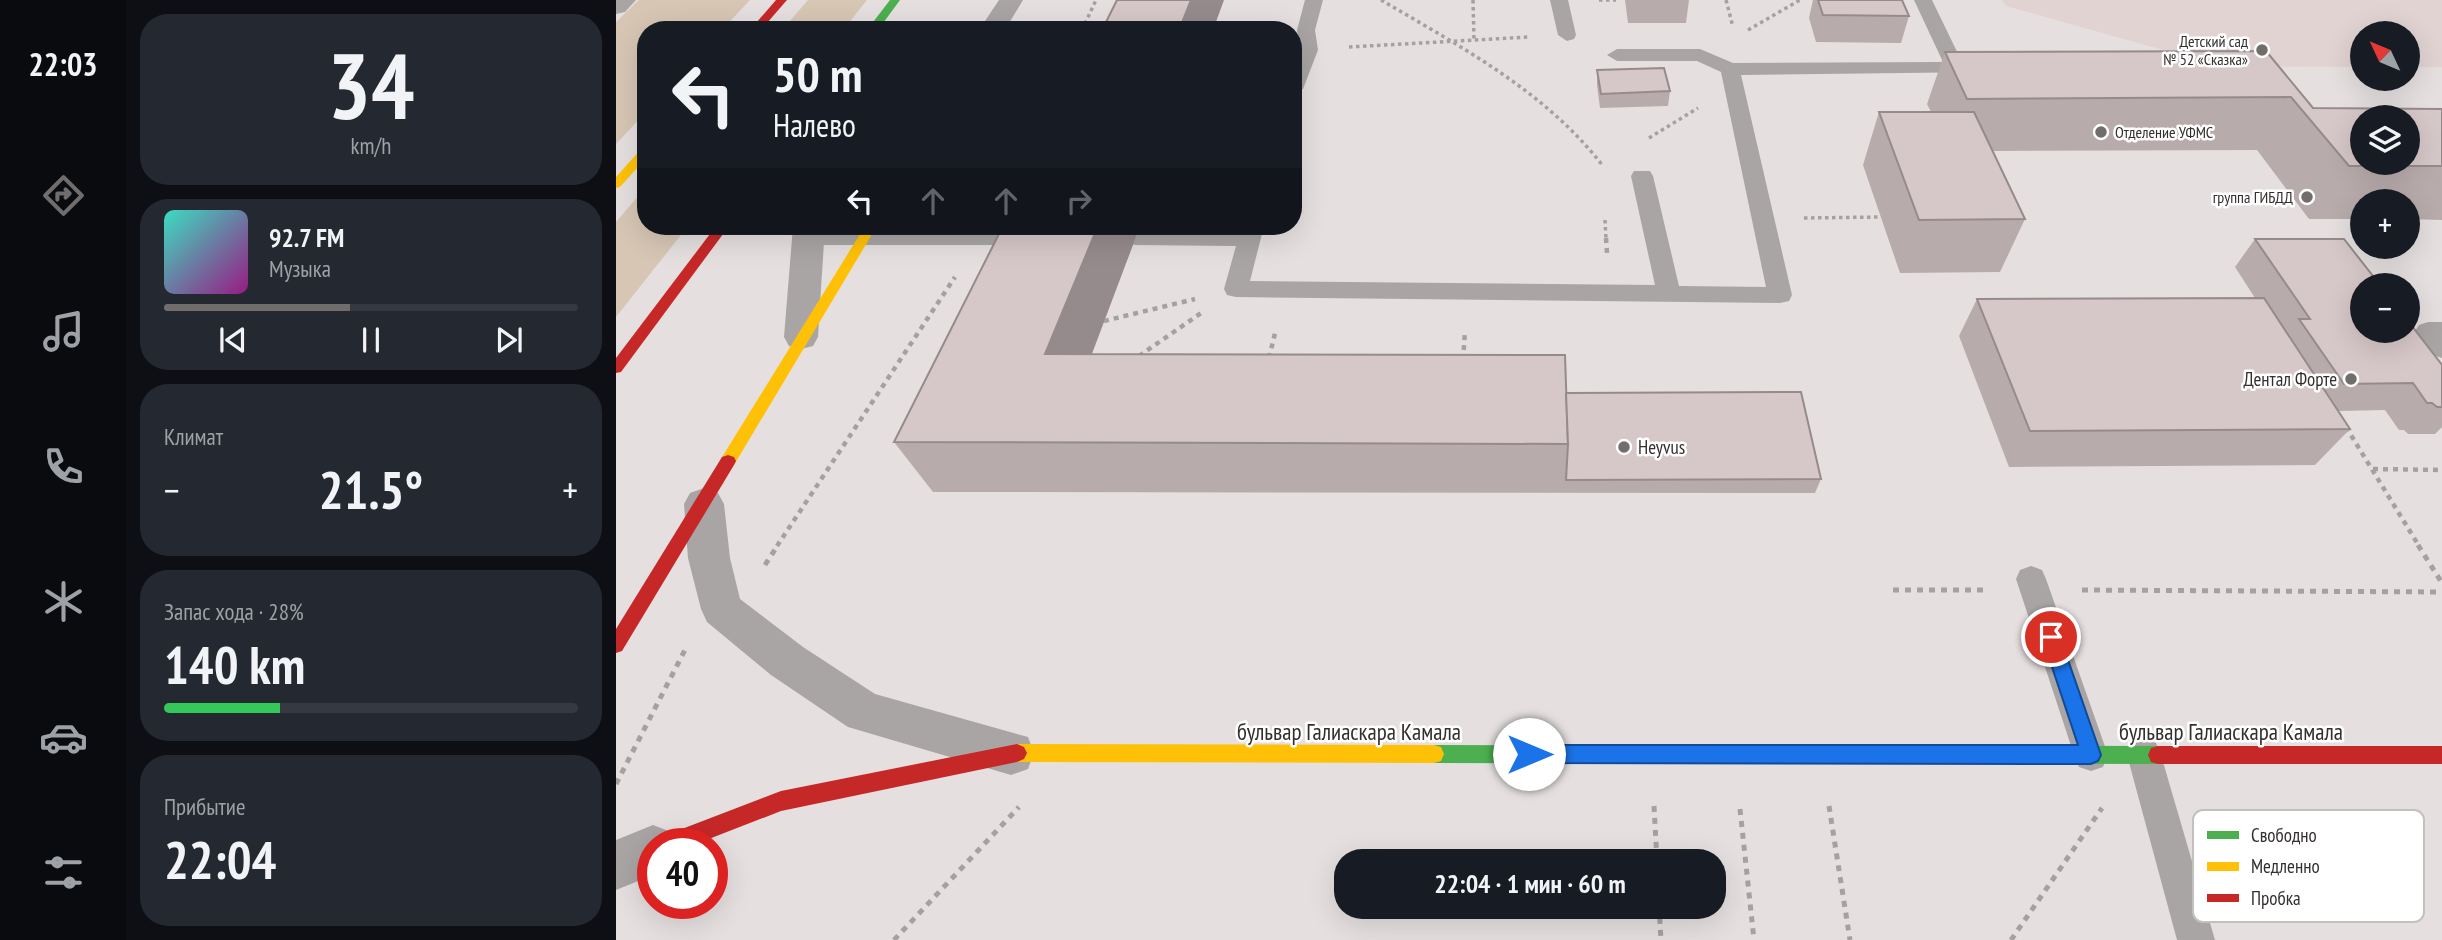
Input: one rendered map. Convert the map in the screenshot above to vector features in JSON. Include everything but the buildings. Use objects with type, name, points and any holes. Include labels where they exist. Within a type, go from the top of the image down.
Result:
[{"type":"street","points":[[616,7],[624,0]]},
{"type":"street","points":[[763,21],[782,0]]},
{"type":"street","points":[[879,21],[895,0]]},
{"type":"street","points":[[998,21],[1011,0]]},
{"type":"street","points":[[616,184],[637,161]]},
{"type":"street","points":[[616,368],[716,235]]},
{"type":"street","points":[[801,337],[808,235]]},
{"type":"street","points":[[616,645],[865,235]]},
{"type":"street","points":[[704,504],[709,558],[722,609],[787,661],[864,712],[1011,753]]},
{"type":"street","name":"бульвар Галиаскара Камала","points":[[710,828],[781,801],[1011,753],[2442,755]]},
{"type":"street","points":[[616,865],[637,856]]},
{"type":"lane","points":[[1302,67],[1309,50],[1306,30],[1314,0]]},
{"type":"lane","points":[[1559,0],[1567,35]]},
{"type":"lane","points":[[1923,0],[1955,68]]},
{"type":"lane","points":[[1617,55],[1700,55],[1732,77],[1993,68]]},
{"type":"lane","points":[[1250,235],[1237,289],[1780,295],[1732,77]]},
{"type":"lane","points":[[1642,176],[1669,294]]},
{"type":"lane","points":[[915,235],[980,239],[1048,238]]},
{"type":"lane","points":[[1135,238],[1193,235]]},
{"type":"lane","points":[[2442,331],[2428,331],[2442,349]]},
{"type":"lane","points":[[2033,584],[2091,755]]},
{"type":"lane","points":[[2141,755],[2196,940]]},
{"type":"path","points":[[1086,21],[1096,0]]},
{"type":"path","points":[[1381,0],[1534,95],[1593,151],[1603,166]]},
{"type":"path","points":[[1473,0],[1474,40]]},
{"type":"path","points":[[1746,31],[1800,0]]},
{"type":"path","points":[[1309,50],[1567,35]]},
{"type":"path","points":[[1639,144],[1732,77]]},
{"type":"path","points":[[1605,217],[1609,293]]},
{"type":"path","points":[[1763,218],[1881,217]]},
{"type":"path","points":[[762,570],[980,239]]},
{"type":"path","points":[[1104,321],[1237,289]]},
{"type":"path","points":[[1128,363],[1237,289]]},
{"type":"path","points":[[1267,368],[1284,290]]},
{"type":"path","points":[[1462,368],[1467,292]]},
{"type":"path","points":[[2343,423],[2442,583]]},
{"type":"path","points":[[2372,469],[2442,470]]},
{"type":"path","points":[[1893,590],[2033,584],[2442,592]]},
{"type":"path","points":[[616,784],[692,635]]},
{"type":"path","points":[[894,940],[1070,753]]},
{"type":"path","points":[[1821,754],[1850,940]]},
{"type":"path","points":[[1735,755],[1754,940]]},
{"type":"path","points":[[2011,940],[2141,755]]},
{"type":"path","points":[[1660,919],[1661,940]]},
{"type":"shaded area","points":[[639,0],[750,0],[730,21],[637,21],[637,122],[616,144],[616,22]]},
{"type":"shaded area","points":[[808,0],[867,0],[850,21],[790,21]]},
{"type":"shaded area","name":"Детский сад № 52 «Сказка»","points":[[2002,0],[2442,0],[2442,67],[2420,67],[2420,21],[2350,21],[2350,67],[2220,66],[2006,6]]},
{"type":"shaded area","points":[[637,198],[637,235],[681,235],[616,317],[616,222]]},
{"type":"traffic: fast","points":[[879,21],[895,0]]},
{"type":"traffic: fast","points":[[1434,754],[2158,755]]},
{"type":"traffic: slow","points":[[616,184],[637,161]]},
{"type":"traffic: slow","points":[[728,461],[866,235]]},
{"type":"traffic: slow","points":[[1017,753],[1434,754]]},
{"type":"traffic: jam","points":[[763,21],[782,0]]},
{"type":"traffic: jam","points":[[616,368],[716,235]]},
{"type":"traffic: jam","points":[[616,645],[728,461]]},
{"type":"traffic: jam","points":[[710,828],[781,801],[1017,753]]},
{"type":"traffic: jam","points":[[2158,755],[2442,755]]},
{"type":"place","name":"Детский сад № 52 «Сказка»","points":[[2262,50]]},
{"type":"place","name":"Отделение УФМС","points":[[2101,132]]},
{"type":"place","name":"группа ГИБДД","points":[[2307,197]]},
{"type":"place","name":"Дентал Форте","points":[[2351,379]]},
{"type":"place","name":"Heyvus","points":[[1624,447]]},
{"type":"route","points":[[1529,754],[2091,755],[2051,637]]}]
